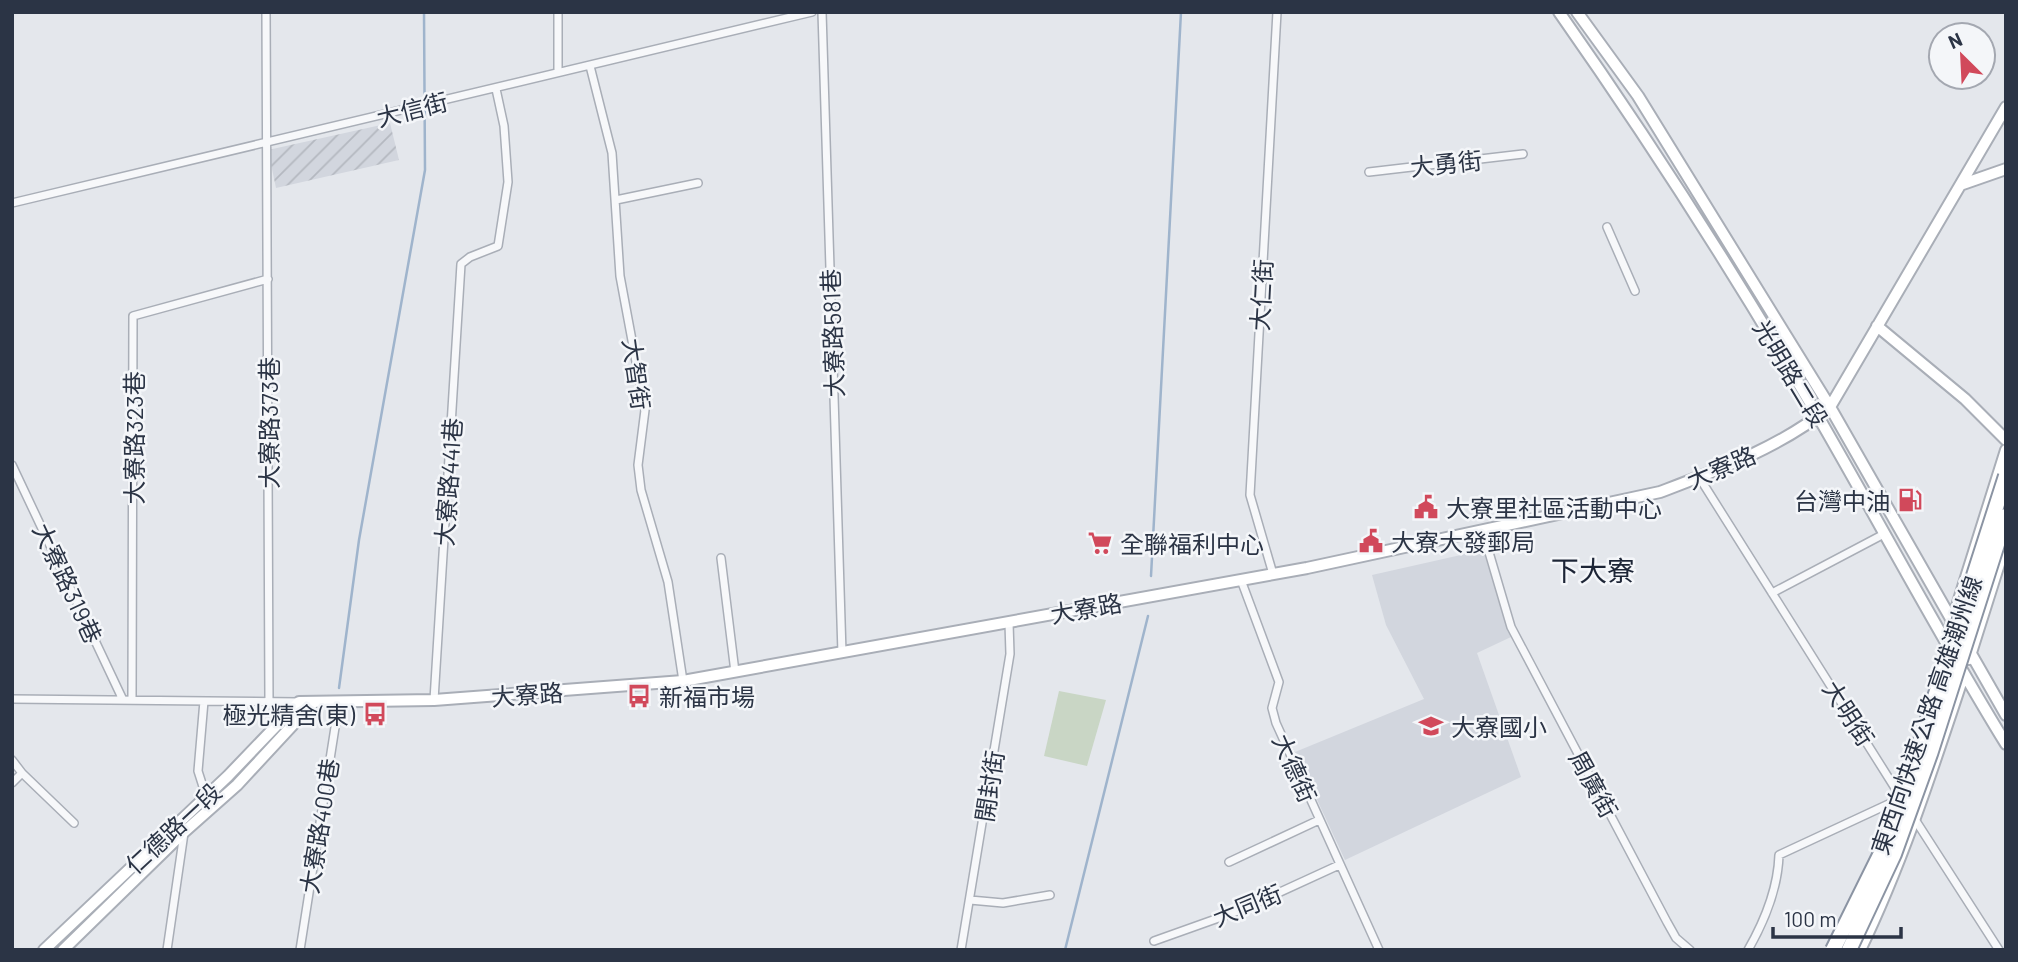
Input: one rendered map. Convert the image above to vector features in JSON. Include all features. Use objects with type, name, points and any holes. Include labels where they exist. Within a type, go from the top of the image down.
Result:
[{"type":"highway","name":"東西向快速公路 高雄潮州線","points":[[1833,950],[1882,851],[1918,750],[2006,475]]},
{"type":"highway","name":"東西向快速公路 高雄潮州線","points":[[1849,950],[1894,854],[2006,516]]},
{"type":"street","name":"大寮路373巷","points":[[266,12],[269,702]]},
{"type":"street","points":[[558,12],[558,72]]},
{"type":"street","name":"大信街","points":[[12,203],[267,145],[812,12]]},
{"type":"street","name":"大寮路581巷","points":[[822,12],[842,653]]},
{"type":"street","name":"大仁街","points":[[1273,574],[1250,495],[1277,12]]},
{"type":"street","name":"光明路二段","points":[[1559,12],[1624,105],[1818,417],[1963,676],[2006,744]]},
{"type":"street","name":"光明路二段","points":[[1577,12],[1638,96],[1829,407],[1970,657],[2006,715]]},
{"type":"street","name":"大智街","points":[[590,66],[612,153],[620,276],[645,410],[638,465],[641,490],[668,582],[683,681]]},
{"type":"street","name":"大寮路441巷","points":[[434,700],[461,264],[470,257],[498,246],[508,182],[504,126],[496,89]]},
{"type":"street","name":"大寮路","points":[[12,699],[313,703],[434,700],[683,681],[1273,574],[1483,532],[1660,492],[1794,434],[1829,407],[2006,107]]},
{"type":"street","name":"大勇街","points":[[1369,172],[1523,155]]},
{"type":"street","points":[[1962,184],[2006,169]]},
{"type":"street","points":[[617,200],[698,184]]},
{"type":"street","points":[[1607,227],[1635,291]]},
{"type":"street","name":"大寮路323巷","points":[[132,701],[133,316],[268,279]]},
{"type":"street","points":[[1877,326],[1965,399],[2006,440]]},
{"type":"street","points":[[1826,950],[1875,849],[1895,796],[2006,450]]},
{"type":"street","name":"大寮路319巷","points":[[12,465],[123,700]]},
{"type":"street","name":"大明街","points":[[1699,477],[1895,796],[1915,819],[1999,950]]},
{"type":"street","points":[[1874,517],[1887,509]]},
{"type":"street","name":"周廣街","points":[[1483,532],[1510,627],[1667,922],[1676,938],[1690,950]]},
{"type":"street","points":[[1772,593],[1884,534]]},
{"type":"street","points":[[1860,950],[1915,819],[2006,542]]},
{"type":"street","points":[[721,558],[735,672]]},
{"type":"street","name":"大德街","points":[[1241,580],[1279,682],[1272,708],[1276,723],[1379,950]]},
{"type":"street","name":"開封街","points":[[961,950],[1010,654],[1009,622]]},
{"type":"street","points":[[204,701],[198,771],[206,796]]},
{"type":"street","name":"仁德路一段","points":[[44,950],[206,796],[299,702]]},
{"type":"street","name":"大寮路400巷","points":[[300,950],[339,702]]},
{"type":"street","name":"仁德路一段","points":[[63,950],[184,832],[237,785],[313,703]]},
{"type":"street","points":[[12,760],[74,823]]},
{"type":"street","points":[[12,783],[22,773]]},
{"type":"street","points":[[1748,950],[1767,908],[1779,855],[1895,796]]},
{"type":"street","points":[[1229,862],[1319,820]]},
{"type":"street","points":[[167,950],[184,832]]},
{"type":"street","name":"大同街","points":[[1154,941],[1241,910],[1339,866]]},
{"type":"street","points":[[970,900],[1003,903],[1050,895]]},
{"type":"shaded area","points":[[390,123],[399,160],[276,188],[268,150]]},
{"type":"shaded area","name":"大寮國小","points":[[1483,550],[1511,637],[1477,653],[1521,777],[1345,860],[1295,752],[1424,699],[1386,625],[1372,575]]},
{"type":"green space","points":[[1059,691],[1106,700],[1087,766],[1044,756]]},
{"type":"waterway","points":[[339,688],[359,540],[425,170],[424,12]]},
{"type":"waterway","points":[[1151,576],[1181,12]]},
{"type":"waterway","points":[[1065,950],[1148,616]]},
{"type":"place","name":"台灣中油","points":[[1910,500]]},
{"type":"place","name":"大寮里社區活動中心","points":[[1426,507]]},
{"type":"place","name":"大寮大發郵局","points":[[1371,541]]},
{"type":"place","name":"全聯福利中心","points":[[1100,543]]},
{"type":"place","name":"新福市場","points":[[639,696]]},
{"type":"place","name":"極光精舍(東)","points":[[375,714]]},
{"type":"place","name":"大寮國小","points":[[1431,726]]},
{"type":"district","name":"下大寮","points":[[1593,570]]}]
